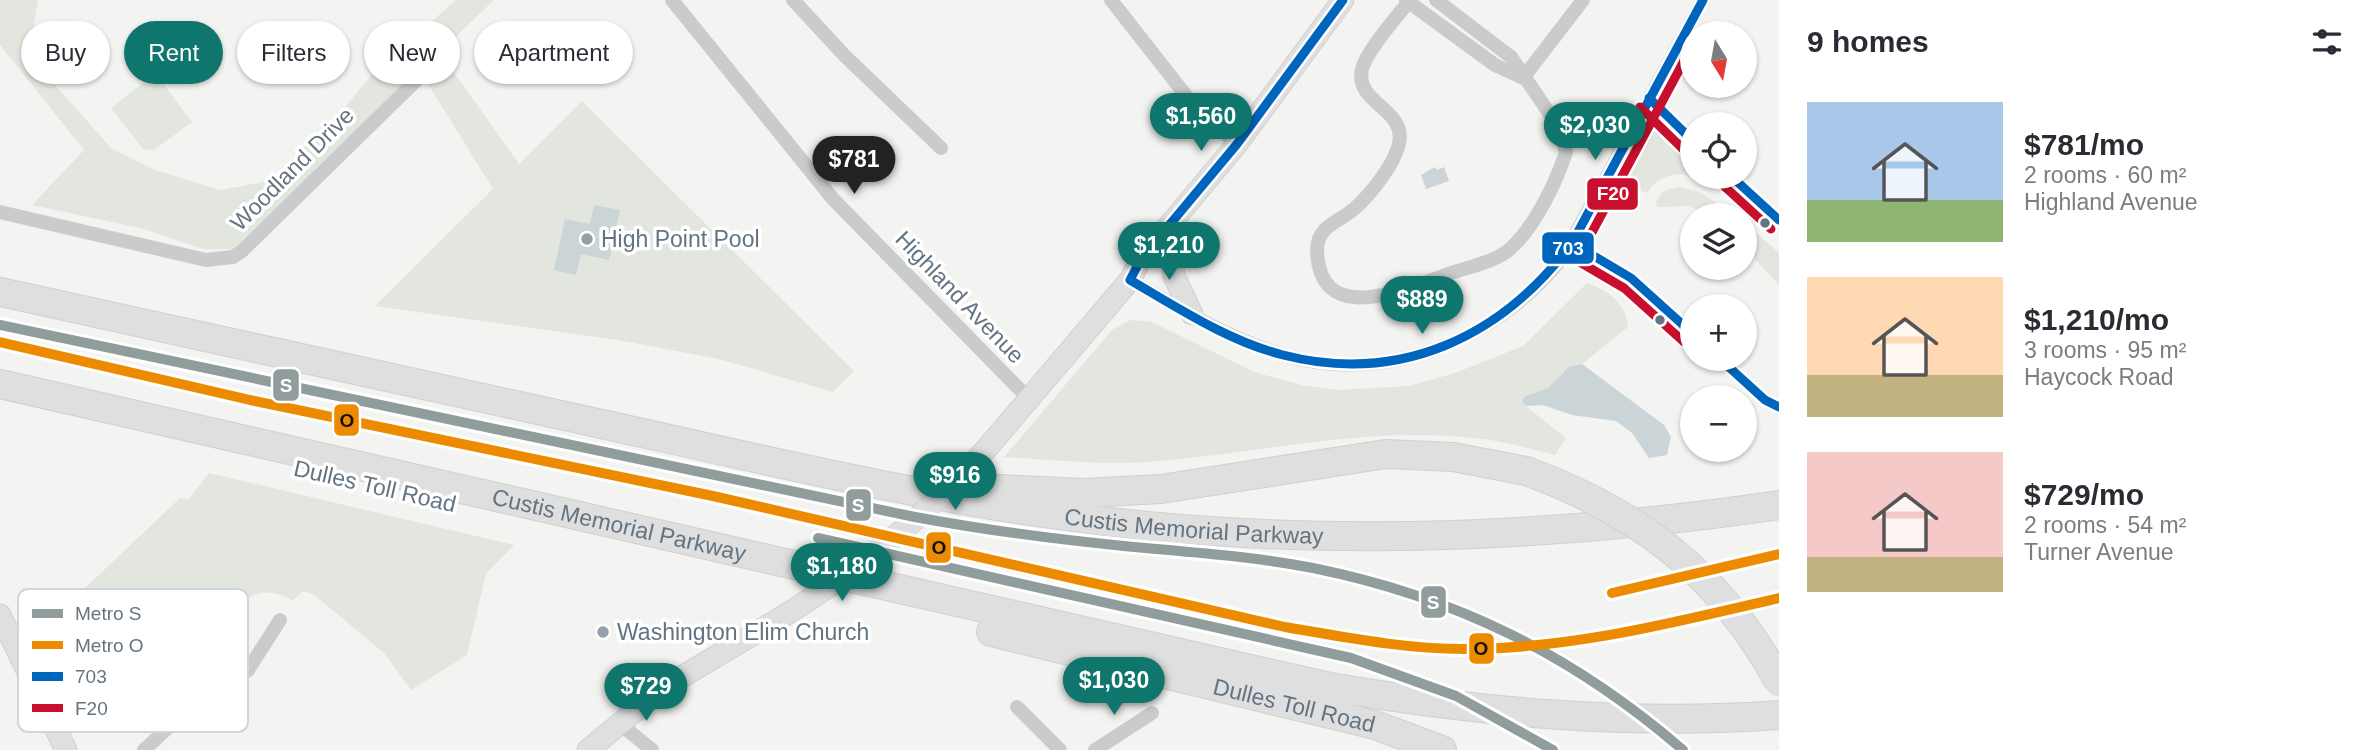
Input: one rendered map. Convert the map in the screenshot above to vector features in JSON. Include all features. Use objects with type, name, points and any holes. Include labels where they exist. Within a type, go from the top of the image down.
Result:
[{"type":"highway","name":"Custis Memorial Parkway","points":[[0,292],[798,469],[962,500],[1182,529],[1307,536],[1514,534],[1646,523],[1779,505]]},
{"type":"highway","name":"Custis Memorial Parkway","points":[[0,384],[1329,687],[1420,702],[1540,715],[1683,719],[1779,715]]},
{"type":"highway","name":"Dulles Toll Road","points":[[0,397],[1364,722],[1441,750]]},
{"type":"highway","points":[[700,446],[803,455],[973,486],[1059,493],[1187,487],[1352,457],[1386,454],[1453,457],[1526,471],[1618,513],[1683,559],[1732,607],[1779,682]]},
{"type":"highway","points":[[1646,523],[1718,503],[1779,494]]},
{"type":"main road","points":[[588,750],[663,688],[828,588],[898,535],[945,493],[988,447],[1130,280],[1141,259],[1237,144],[1343,0]]},
{"type":"main road","points":[[1169,228],[1174,276],[1192,314]]},
{"type":"main road","points":[[0,615],[18,652]]},
{"type":"main road","points":[[57,732],[66,750]]},
{"type":"street","points":[[793,0],[845,56],[941,148]]},
{"type":"street","points":[[1111,0],[1191,103],[1237,144]]},
{"type":"street","points":[[1436,0],[1506,52],[1560,129],[1566,152],[1544,199],[1518,241],[1502,255],[1405,289],[1360,298],[1340,295],[1333,290],[1322,272],[1318,241],[1328,226],[1359,203],[1396,153],[1398,128],[1391,115],[1366,93],[1361,74],[1366,61],[1408,1],[1495,65],[1524,78]]},
{"type":"street","points":[[1524,78],[1583,0]]},
{"type":"street","points":[[1130,280],[1247,342],[1284,355],[1343,364],[1410,357],[1459,340],[1491,324],[1528,296],[1563,257],[1703,0]]},
{"type":"street","name":"Highland Avenue","points":[[676,2],[833,199],[1029,399]]},
{"type":"street","name":"Woodland Drive","points":[[0,212],[206,260],[233,257],[413,84]]},
{"type":"street","points":[[248,670],[280,620]]},
{"type":"street","points":[[1017,707],[1060,750]]},
{"type":"street","points":[[1095,750],[1152,713]]},
{"type":"street","points":[[619,723],[652,750]]},
{"type":"street","points":[[144,750],[163,732]]},
{"type":"shaded area","points":[[0,0],[38,0],[35,21],[21,21],[21,71],[0,45]]},
{"type":"shaded area","points":[[456,0],[494,0],[460,32],[460,21],[432,21]]},
{"type":"shaded area","points":[[460,81],[519,164],[582,101],[854,371],[833,392],[719,359],[618,340],[375,306],[493,189],[428,84],[460,84]]},
{"type":"shaded area","points":[[31,84],[55,84],[111,148],[155,170],[220,190],[269,181],[337,117],[364,84],[406,84],[233,249],[203,249],[144,229],[32,205],[84,150]]},
{"type":"shaded area","points":[[141,84],[163,84],[192,122],[154,150],[143,149],[111,108]]},
{"type":"shaded area","points":[[1659,122],[1680,143],[1680,174],[1661,179],[1647,193],[1641,191],[1628,174],[1631,163],[1655,123]]},
{"type":"shaded area","points":[[1435,167],[1437,170],[1444,167],[1449,181],[1426,189],[1421,175]]},
{"type":"shaded area","points":[[1678,187],[1700,192],[1717,203],[1680,203],[1680,206],[1657,207],[1656,202],[1663,191]]},
{"type":"shaded area","name":"High Point Pool","points":[[594,205],[620,210],[609,260],[581,254],[576,275],[554,270],[565,219],[590,224]]},
{"type":"shaded area","points":[[1757,234],[1779,253],[1779,285],[1757,262]]},
{"type":"shaded area","points":[[1587,283],[1615,299],[1624,311],[1628,327],[1582,364],[1564,371],[1552,385],[1526,406],[1566,438],[1555,455],[1482,439],[1401,435],[1320,441],[1140,462],[1082,462],[1004,457],[1112,330],[1130,320],[1152,322],[1254,372],[1302,385],[1337,390],[1409,386],[1455,373],[1523,346]]},
{"type":"shaded area","points":[[1582,364],[1664,425],[1671,437],[1667,455],[1649,458],[1632,433],[1616,421],[1572,415],[1543,405],[1526,406],[1522,401],[1524,397],[1548,388],[1569,367]]},
{"type":"shaded area","points":[[209,473],[514,545],[486,574],[467,655],[411,690],[384,653],[313,594],[303,591],[292,601],[275,593],[258,594],[248,599],[248,589],[84,589],[180,498],[189,499]]},
{"type":"metro line","name":"S","points":[[0,325],[915,517],[1045,537],[1266,560],[1365,580],[1464,613],[1555,658],[1641,716],[1683,750]]},
{"type":"metro line","name":"O","points":[[0,342],[250,400],[713,496],[1285,627],[1374,642],[1464,649],[1544,644],[1623,632],[1779,598]]},
{"type":"metro line","name":"S","points":[[818,538],[1351,658],[1456,696],[1553,750]]},
{"type":"metro line","name":"O","points":[[1612,593],[1779,554]]},
{"type":"transit line","name":"703","points":[[1343,0],[1237,144],[1141,259],[1130,280],[1204,323],[1243,341],[1283,355],[1326,363],[1368,363],[1407,358],[1445,346],[1481,328],[1514,304],[1544,276],[1572,243],[1703,0]]},
{"type":"transit line","name":"F20","points":[[1583,249],[1680,68]]},
{"type":"transit line","name":"703","points":[[1649,98],[1680,128]]},
{"type":"transit line","name":"F20","points":[[1640,107],[1680,146]]},
{"type":"transit line","name":"F20","points":[[1727,189],[1771,229]]},
{"type":"transit line","name":"703","points":[[1745,189],[1779,220]]},
{"type":"transit line","name":"703","points":[[1572,243],[1631,278],[1680,322]]},
{"type":"transit line","name":"F20","points":[[1566,254],[1624,288],[1680,338]]},
{"type":"transit line","name":"703","points":[[1733,371],[1765,400],[1779,407]]},
{"type":"place","name":"High Point Pool","points":[[587,239]]},
{"type":"place","name":"Washington Elim Church","points":[[603,632]]}]
